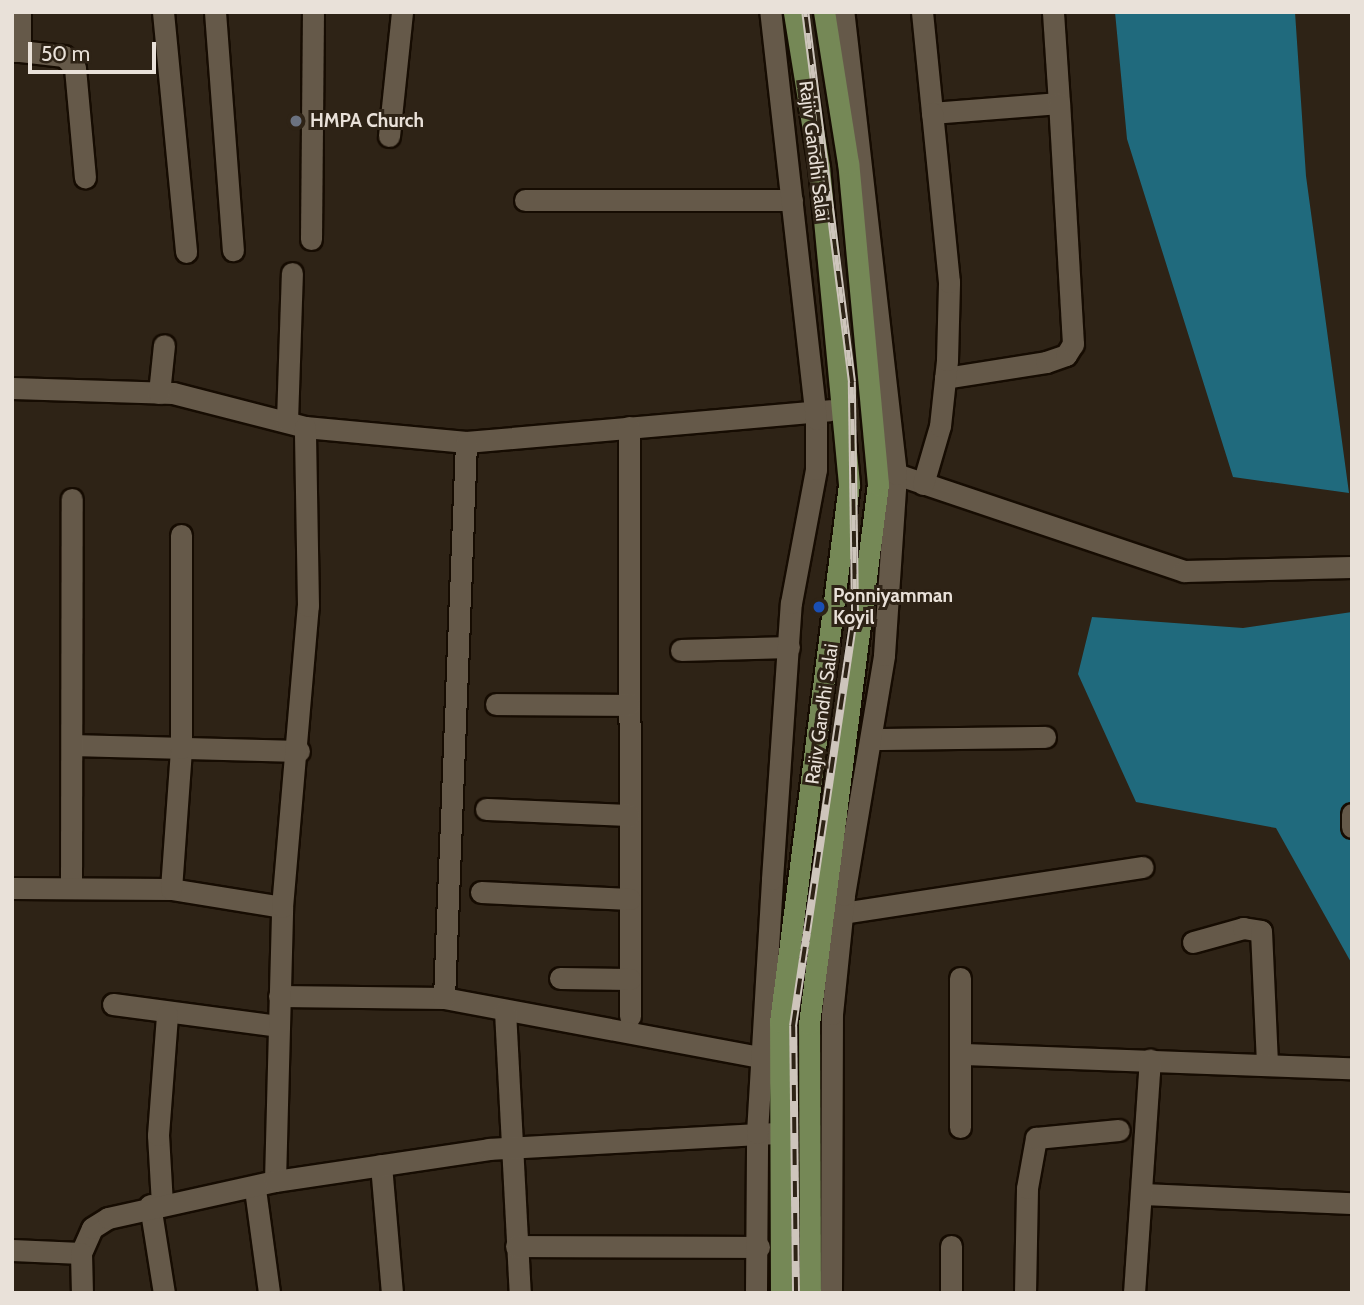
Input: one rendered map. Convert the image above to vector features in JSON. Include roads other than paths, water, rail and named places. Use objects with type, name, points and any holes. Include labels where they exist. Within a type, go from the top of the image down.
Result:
[{"type":"main road","name":"Rajiv Gandhi Salai","points":[[810,1293],[809,1024],[886,471],[848,163],[824,12]]},
{"type":"main road","name":"Rajiv Gandhi Salai","points":[[781,1293],[779,1022],[849,484],[819,167],[789,13]]},
{"type":"street","points":[[20,12],[16,51],[64,56],[75,68],[85,178]]},
{"type":"street","points":[[163,12],[186,252]]},
{"type":"street","points":[[215,12],[233,250]]},
{"type":"street","points":[[311,239],[313,12]]},
{"type":"street","points":[[389,136],[402,12]]},
{"type":"street","points":[[756,1293],[759,1247],[757,1133],[760,1057],[789,647],[816,469],[816,411],[770,12]]},
{"type":"street","points":[[831,1293],[832,1014],[842,913],[872,739],[886,471],[843,12]]},
{"type":"street","points":[[922,12],[949,282],[945,378],[923,484]]},
{"type":"street","points":[[945,378],[1046,362],[1066,355],[1073,344],[1053,12]]},
{"type":"street","points":[[932,113],[1059,103]]},
{"type":"street","points":[[525,200],[792,200]]},
{"type":"street","points":[[275,1181],[282,907],[299,751],[308,606],[296,424],[292,273]]},
{"type":"street","points":[[159,393],[164,345]]},
{"type":"street","points":[[12,388],[159,393],[296,424],[466,442],[841,409]]},
{"type":"street","points":[[629,427],[630,1016]]},
{"type":"street","points":[[444,998],[466,442]]},
{"type":"street","points":[[886,471],[1184,571],[1352,567]]},
{"type":"street","points":[[71,887],[72,499]]},
{"type":"street","points":[[171,889],[181,748],[181,535]]},
{"type":"street","points":[[681,650],[789,647]]},
{"type":"street","points":[[496,704],[629,705]]},
{"type":"street","points":[[872,739],[1045,737]]},
{"type":"street","points":[[72,745],[299,751]]},
{"type":"street","points":[[486,809],[629,815]]},
{"type":"street","points":[[1352,814],[1352,827]]},
{"type":"street","points":[[842,913],[1143,867]]},
{"type":"street","points":[[12,888],[171,889],[282,907]]},
{"type":"street","points":[[481,892],[630,899]]},
{"type":"street","points":[[1193,942],[1243,929],[1261,931],[1267,1062]]},
{"type":"street","points":[[560,978],[630,979]]},
{"type":"street","points":[[960,978],[960,1127]]},
{"type":"street","points":[[279,996],[444,998],[760,1057]]},
{"type":"street","points":[[113,1004],[167,1014],[278,1026]]},
{"type":"street","points":[[505,1011],[520,1293]]},
{"type":"street","points":[[164,1293],[156,1204],[167,1014]]},
{"type":"street","points":[[961,1054],[1267,1062],[1352,1068]]},
{"type":"street","points":[[1134,1293],[1150,1060]]},
{"type":"street","points":[[1025,1293],[1031,1147],[1044,1134],[1119,1130]]},
{"type":"street","points":[[82,1293],[81,1253],[92,1228],[156,1204],[255,1189],[275,1181],[511,1147],[780,1133]]},
{"type":"street","points":[[382,1165],[392,1293]]},
{"type":"street","points":[[255,1189],[269,1293]]},
{"type":"street","points":[[1142,1194],[1352,1203]]},
{"type":"street","points":[[516,1246],[759,1247]]},
{"type":"street","points":[[951,1246],[951,1293]]},
{"type":"street","points":[[12,1250],[81,1253]]},
{"type":"water","points":[[1115,12],[1295,12],[1306,176],[1349,493],[1233,477],[1127,139]]},
{"type":"water","points":[[1352,612],[1352,964],[1276,828],[1136,802],[1078,674],[1092,617],[1243,628]]},
{"type":"railway","points":[[796,1293],[793,1026],[855,611],[852,382],[805,12]]},
{"type":"place","name":"HMPA Church","points":[[296,121]]},
{"type":"place","name":"Ponniyamman Koyil","points":[[819,607]]}]
